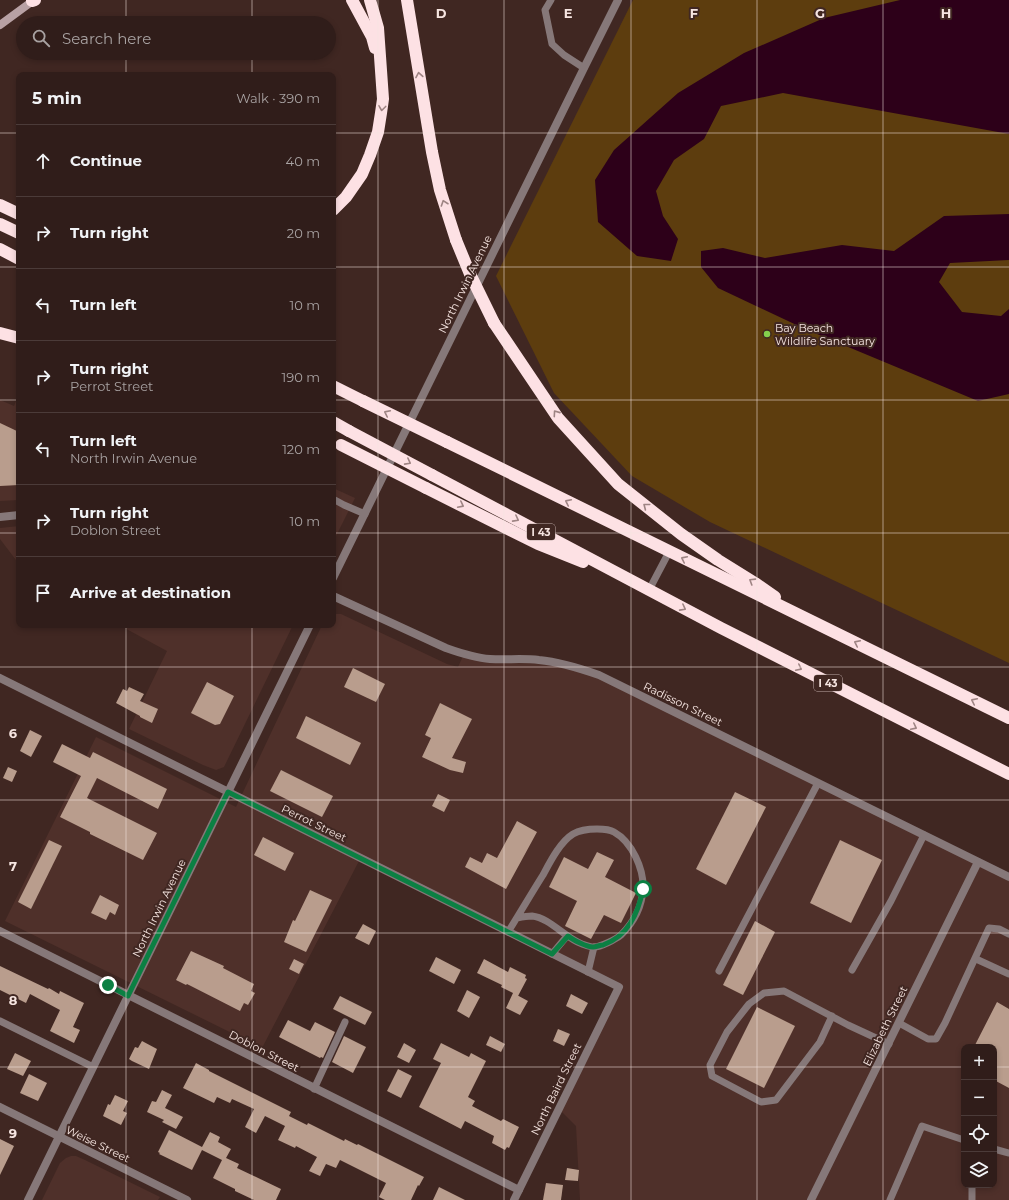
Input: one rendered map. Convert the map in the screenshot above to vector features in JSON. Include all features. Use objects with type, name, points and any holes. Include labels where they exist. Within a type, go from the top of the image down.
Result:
[{"type":"highway","points":[[352,0],[372,37],[380,69]]},
{"type":"highway","points":[[336,207],[346,197],[362,174],[378,132],[383,99],[378,28],[370,0]]},
{"type":"highway","points":[[408,2],[432,152],[440,190],[456,240],[470,274],[494,322],[558,418],[618,484],[681,534],[807,619]]},
{"type":"highway","points":[[0,205],[16,213]]},
{"type":"highway","points":[[0,224],[16,232]]},
{"type":"highway","points":[[0,249],[16,257]]},
{"type":"highway","points":[[0,333],[16,337]]},
{"type":"highway","points":[[336,388],[1009,718]]},
{"type":"highway","name":"I 43","points":[[336,424],[721,628],[844,692],[1009,774]]},
{"type":"highway","points":[[337,443],[538,544],[649,590]]},
{"type":"main road","points":[[0,25],[34,0]]},
{"type":"street","name":"North Irwin Avenue","points":[[336,572],[618,0]]},
{"type":"street","points":[[0,517],[16,515]]},
{"type":"street","name":"Radisson Street","points":[[336,597],[446,648],[464,654],[488,659],[537,660],[561,663],[599,675],[1009,877]]},
{"type":"street","name":"North Irwin Avenue","points":[[28,1200],[309,628]]},
{"type":"street","name":"Perrot Street","points":[[0,678],[618,987]]},
{"type":"street","name":"Elizabeth Street","points":[[811,1200],[978,862]]},
{"type":"street","name":"Doblon Street","points":[[0,931],[519,1190]]},
{"type":"street","name":"North Baird Street","points":[[514,1200],[618,987]]},
{"type":"street","name":"Weise Street","points":[[0,1107],[187,1200]]},
{"type":"lane","points":[[551,0],[545,10],[552,44],[564,56],[584,68]]},
{"type":"lane","points":[[336,501],[365,514]]},
{"type":"lane","points":[[649,590],[669,552]]},
{"type":"lane","points":[[719,971],[818,783]]},
{"type":"lane","points":[[508,932],[564,842],[573,834],[590,829],[601,829],[613,832],[623,839],[632,851],[640,868],[643,889],[636,915],[626,929],[610,942],[594,947],[575,941],[547,921],[534,916],[517,918]]},
{"type":"lane","points":[[852,970],[891,901],[924,835]]},
{"type":"lane","points":[[899,1023],[928,1039],[936,1039],[976,959],[989,928],[999,929],[1009,934]]},
{"type":"lane","points":[[552,954],[568,936]]},
{"type":"lane","points":[[588,972],[594,947]]},
{"type":"lane","points":[[976,959],[1009,974]]},
{"type":"lane","points":[[832,1016],[820,1042],[776,1100],[761,1102],[712,1076],[710,1065],[727,1032],[749,1004],[764,992],[784,992],[832,1016],[888,1044]]},
{"type":"lane","points":[[0,1021],[93,1068]]},
{"type":"lane","points":[[314,1089],[345,1022]]},
{"type":"lane","points":[[890,1200],[922,1126],[961,1139]]},
{"type":"lane","points":[[997,1150],[1009,1153]]},
{"type":"lane","points":[[972,1188],[972,1200]]},
{"type":"shaded area","name":"Bay Beach Wildlife Sanctuary","points":[[633,0],[1009,0],[1009,663],[710,522],[632,476],[554,393],[496,276]]},
{"type":"shaded area","points":[[900,0],[1009,0],[1009,134],[783,93],[721,106],[704,139],[674,160],[656,191],[663,216],[678,239],[671,261],[637,256],[598,222],[595,180],[614,150],[678,93],[744,53],[824,18]]},
{"type":"shaded area","points":[[1009,214],[1009,260],[950,263],[939,282],[962,312],[1001,316],[1009,309],[1009,394],[978,401],[805,329],[718,288],[701,267],[701,251],[723,248],[765,258],[842,245],[894,251],[944,216]]},
{"type":"shaded area","points":[[0,400],[14,406],[16,401],[16,500],[0,501]]},
{"type":"shaded area","points":[[336,489],[355,498],[336,536]]},
{"type":"shaded area","points":[[16,526],[16,560],[0,539],[0,528]]},
{"type":"shaded area","points":[[336,614],[341,614],[447,664],[458,667],[464,654],[580,668],[1009,877],[1009,1200],[580,1200],[576,1126],[559,1109],[618,987],[360,859],[262,1048],[5,921],[96,737],[236,807],[321,628],[336,628]]},
{"type":"shaded area","points":[[125,628],[292,628],[224,767],[216,770],[203,765],[129,729],[167,651]]},
{"type":"shaded area","points":[[71,1156],[76,1156],[85,1160],[160,1197],[158,1200],[42,1200],[60,1163]]},
{"type":"building","points":[[0,423],[16,431],[16,485],[0,486]]},
{"type":"building","points":[[353,668],[385,684],[376,702],[344,687]]},
{"type":"building","points":[[207,682],[234,696],[220,724],[215,725],[191,713]]},
{"type":"building","points":[[129,687],[144,694],[140,701],[158,709],[152,723],[116,703],[123,689],[127,691]]},
{"type":"building","points":[[440,703],[472,719],[452,758],[466,762],[463,773],[450,770],[422,757],[431,738],[425,735]]},
{"type":"building","points":[[306,716],[361,743],[350,765],[296,738]]},
{"type":"building","points":[[30,730],[42,736],[31,757],[20,751]]},
{"type":"building","points":[[62,744],[90,758],[93,752],[167,789],[158,809],[97,778],[87,798],[157,833],[143,860],[90,834],[90,832],[60,817],[81,776],[53,762]]},
{"type":"building","points":[[8,767],[17,771],[12,782],[3,778]]},
{"type":"building","points":[[281,770],[333,796],[322,817],[270,791]]},
{"type":"building","points":[[735,792],[766,807],[726,885],[696,869]]},
{"type":"building","points":[[438,794],[450,800],[444,812],[432,806]]},
{"type":"building","points":[[517,821],[537,832],[506,889],[465,867],[470,857],[482,863],[487,853],[497,858]]},
{"type":"building","points":[[263,837],[294,853],[285,871],[254,855]]},
{"type":"building","points":[[49,840],[62,846],[31,909],[18,902]]},
{"type":"building","points":[[840,840],[882,860],[851,923],[810,903]]},
{"type":"building","points":[[597,852],[614,860],[605,877],[636,893],[621,923],[604,915],[591,939],[565,926],[577,901],[549,887],[564,857],[588,869]]},
{"type":"building","points":[[310,890],[332,900],[306,952],[284,942],[293,920],[295,921]]},
{"type":"building","points":[[100,895],[119,905],[115,915],[110,912],[106,920],[91,913]]},
{"type":"building","points":[[755,921],[775,932],[743,995],[723,985]]},
{"type":"building","points":[[363,924],[376,931],[369,945],[355,938]]},
{"type":"building","points":[[191,951],[224,966],[223,968],[254,984],[251,991],[255,993],[248,1005],[244,1003],[240,1011],[176,980]]},
{"type":"building","points":[[436,957],[461,970],[454,984],[429,971]]},
{"type":"building","points":[[294,959],[304,964],[299,974],[289,969]]},
{"type":"building","points":[[484,959],[508,972],[510,967],[526,975],[525,978],[527,979],[518,996],[528,1001],[520,1015],[506,1008],[513,993],[501,987],[502,985],[477,973]]},
{"type":"building","points":[[0,966],[59,994],[60,991],[84,1003],[73,1027],[80,1030],[74,1043],[50,1031],[60,1010],[30,994],[26,1003],[0,990]]},
{"type":"building","points":[[467,990],[480,997],[469,1018],[457,1011]]},
{"type":"building","points":[[571,994],[588,1003],[582,1014],[566,1006]]},
{"type":"building","points":[[340,996],[372,1012],[365,1025],[333,1009]]},
{"type":"building","points":[[997,1002],[1009,1009],[1009,1088],[997,1082],[997,1044],[976,1044]]},
{"type":"building","points":[[757,1007],[795,1026],[764,1088],[726,1069]]},
{"type":"building","points":[[288,1020],[310,1031],[315,1022],[335,1032],[323,1058],[320,1058],[279,1037]]},
{"type":"building","points":[[558,1029],[570,1034],[564,1046],[553,1041]]},
{"type":"building","points":[[344,1036],[366,1047],[353,1073],[332,1062]]},
{"type":"building","points":[[490,1036],[505,1044],[501,1052],[486,1045]]},
{"type":"building","points":[[142,1041],[157,1049],[149,1069],[129,1059],[135,1047],[138,1048]]},
{"type":"building","points":[[404,1043],[416,1050],[409,1063],[397,1057]]},
{"type":"building","points":[[441,1043],[469,1057],[471,1053],[486,1061],[468,1097],[475,1101],[472,1106],[501,1121],[503,1119],[519,1127],[509,1148],[507,1147],[505,1150],[492,1143],[494,1136],[465,1121],[461,1129],[419,1107],[441,1063],[433,1059]]},
{"type":"building","points":[[15,1053],[31,1061],[23,1076],[7,1069]]},
{"type":"building","points":[[196,1063],[291,1112],[289,1116],[307,1125],[308,1123],[344,1141],[345,1139],[357,1145],[358,1144],[424,1177],[419,1186],[418,1185],[411,1200],[385,1200],[379,1197],[386,1183],[340,1160],[336,1168],[326,1164],[320,1176],[309,1171],[317,1157],[296,1146],[295,1148],[278,1140],[285,1126],[265,1116],[256,1133],[245,1127],[254,1109],[232,1099],[230,1103],[217,1097],[214,1103],[183,1088]]},
{"type":"building","points":[[398,1069],[412,1076],[401,1098],[387,1091]]},
{"type":"building","points":[[29,1074],[47,1083],[38,1101],[20,1093]]},
{"type":"building","points":[[162,1090],[172,1095],[165,1108],[183,1117],[176,1129],[162,1122],[164,1120],[147,1112],[152,1101],[156,1102]]},
{"type":"building","points":[[115,1095],[128,1101],[123,1111],[127,1113],[121,1125],[103,1116],[108,1104],[110,1105]]},
{"type":"building","points":[[169,1130],[202,1147],[210,1132],[220,1137],[218,1142],[231,1149],[226,1158],[239,1164],[237,1168],[281,1189],[276,1200],[254,1200],[213,1178],[222,1160],[202,1150],[192,1170],[159,1154],[160,1153],[158,1152]]},
{"type":"building","points":[[0,1139],[14,1146],[0,1175]]},
{"type":"building","points":[[567,1168],[579,1170],[578,1181],[565,1180]]},
{"type":"building","points":[[546,1183],[563,1185],[561,1200],[543,1200]]},
{"type":"building","points":[[439,1187],[465,1200],[433,1200]]},
{"type":"place","name":"Bay Beach Wildlife Sanctuary","points":[[767,334]]},
{"type":"route","points":[[108,985],[128,996],[228,792],[552,954],[568,936],[575,941],[594,947],[610,942],[618,937],[636,915],[643,889]]}]
